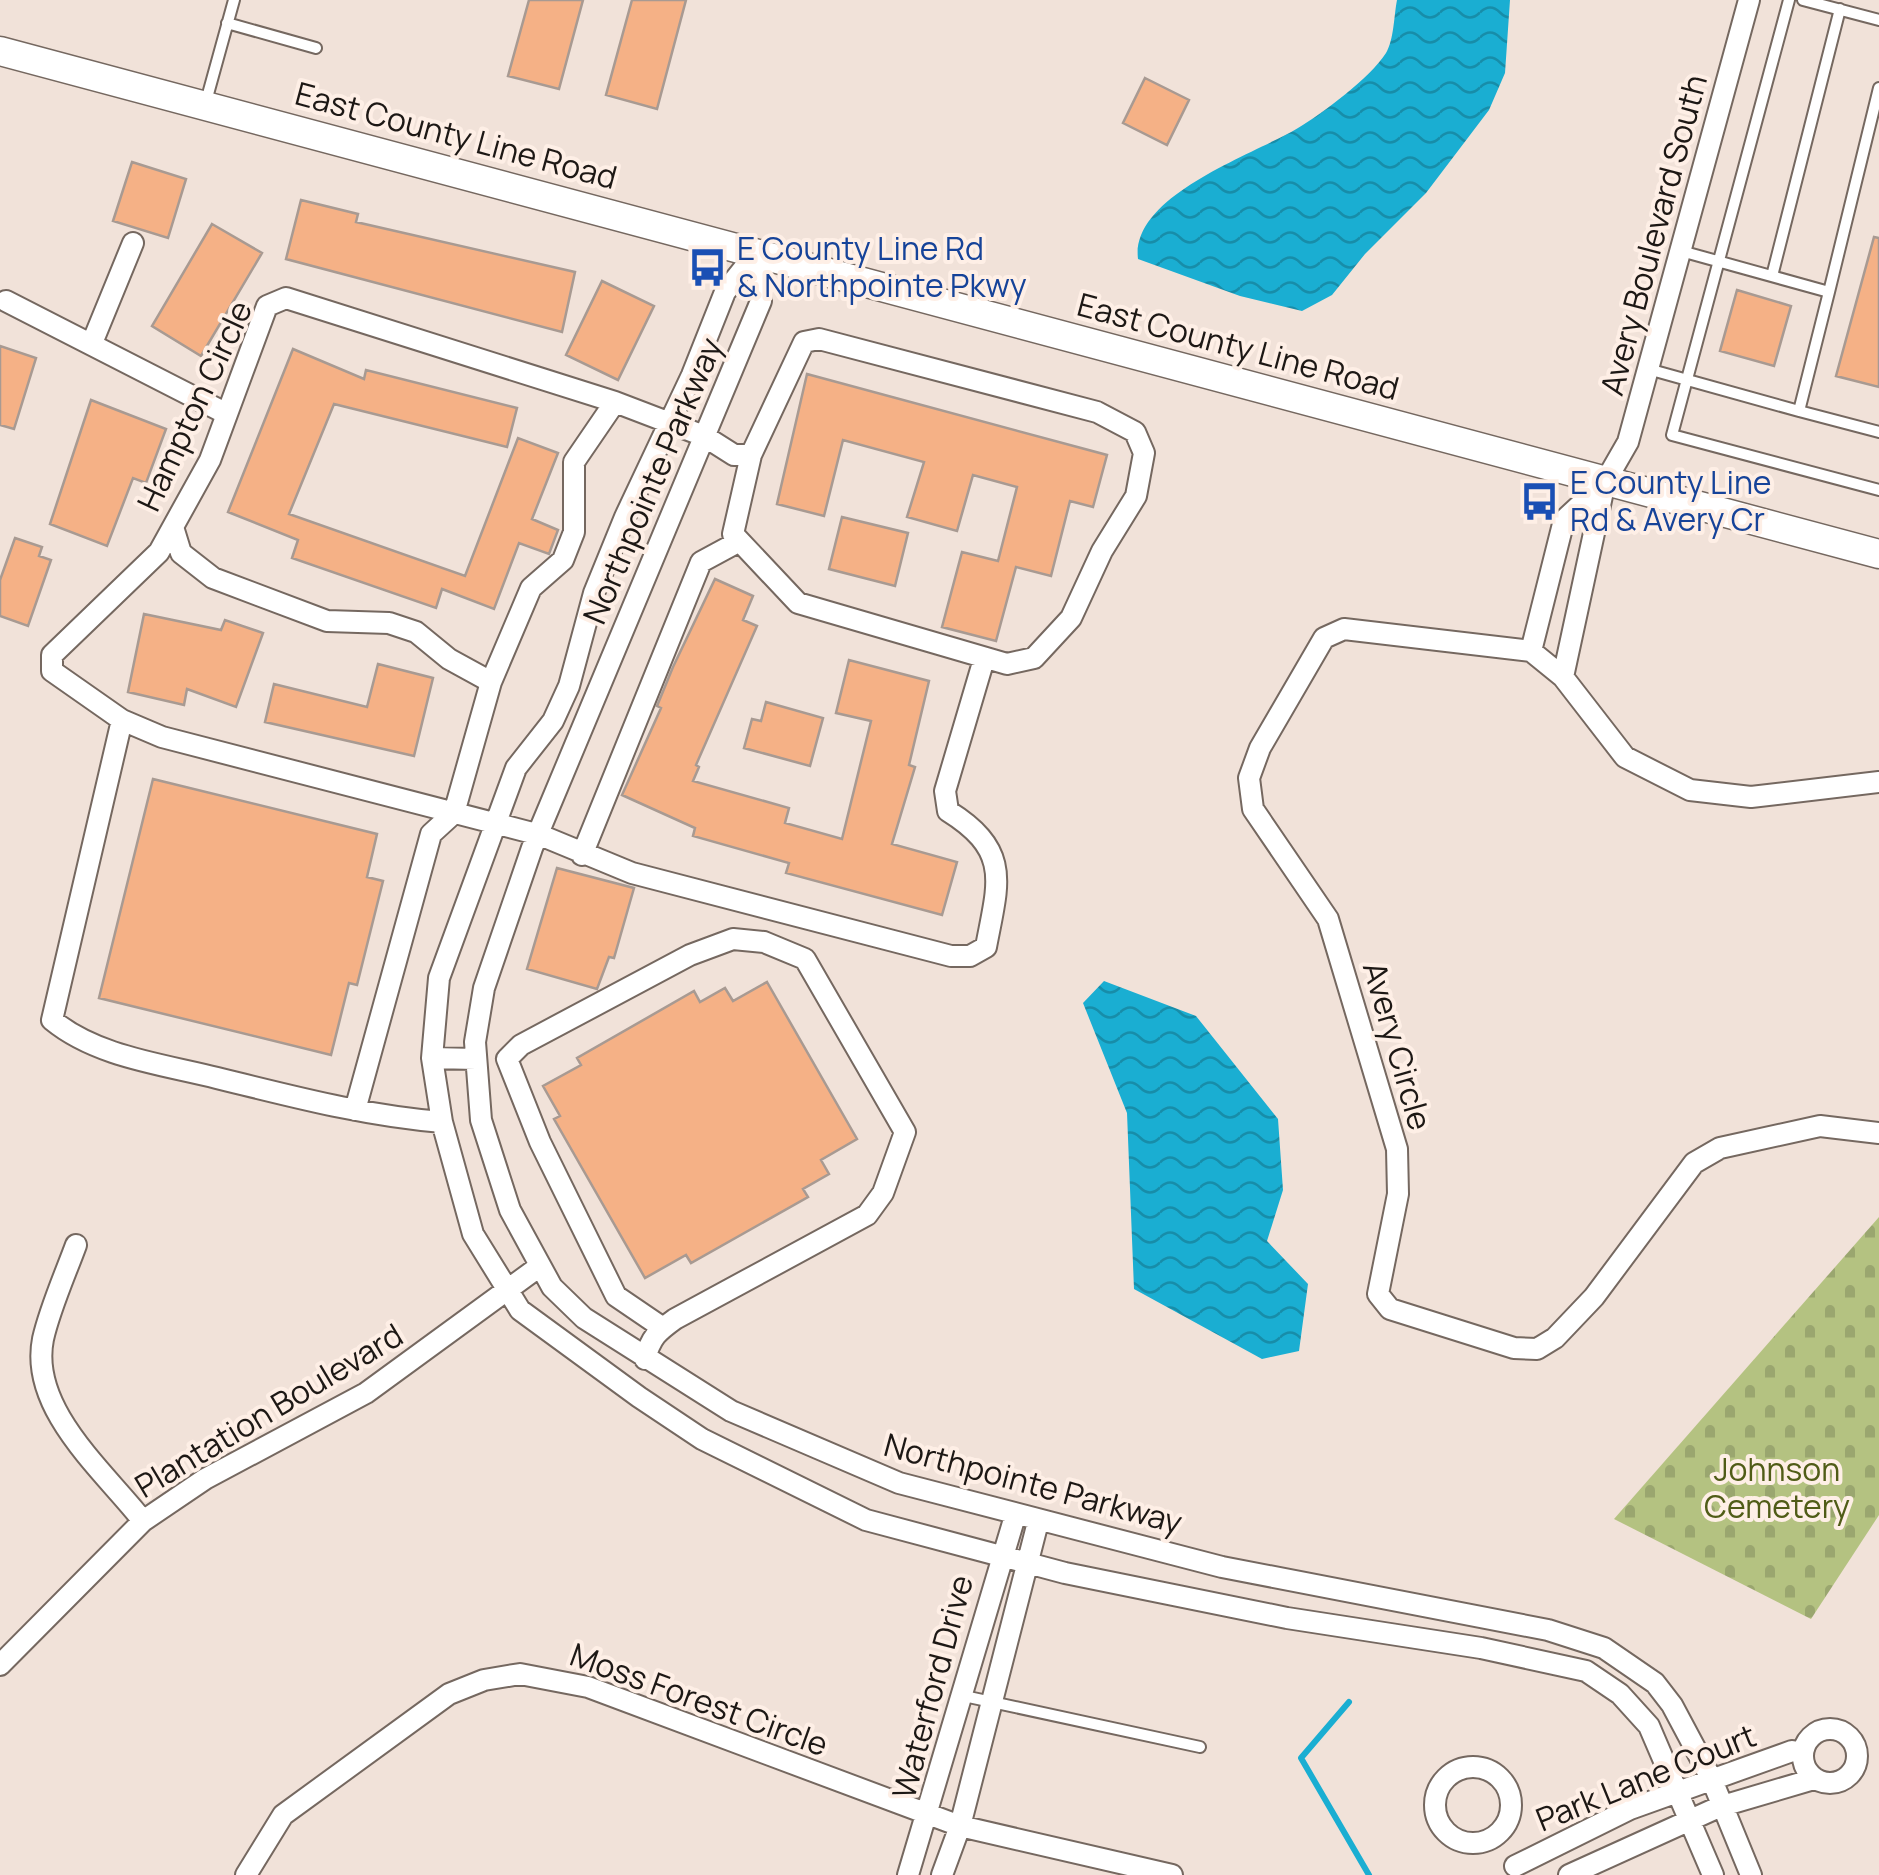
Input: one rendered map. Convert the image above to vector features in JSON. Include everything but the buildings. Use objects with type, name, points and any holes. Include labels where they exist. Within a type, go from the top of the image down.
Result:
[{"type":"main road","name":"East County Line Road","points":[[0,51],[1879,554]]},
{"type":"street","name":"Avery Boulevard South","points":[[1605,482],[1628,442],[1749,0]]},
{"type":"street","points":[[92,343],[134,242]]},
{"type":"street","name":"Northpointe Parkway","points":[[756,253],[725,292],[594,593],[553,721],[516,768],[492,823],[439,978],[432,1058],[442,1122],[473,1234],[520,1310],[702,1439],[866,1520],[1028,1564],[1586,1671],[1604,1681],[1649,1726],[1713,1875]]},
{"type":"street","name":"Northpointe Parkway","points":[[756,253],[761,300],[492,958],[475,1042],[482,1120],[510,1210],[552,1287],[584,1318],[731,1411],[898,1482],[1038,1522],[1304,1586],[1578,1637],[1628,1661],[1655,1683],[1672,1706],[1712,1780],[1751,1875]]},
{"type":"street","name":"Hampton Circle","points":[[122,720],[52,671],[52,656],[159,552],[210,460],[267,306],[286,298],[615,402],[704,436],[734,455],[751,455]]},
{"type":"street","points":[[6,300],[227,414]]},
{"type":"street","points":[[819,338],[1083,408],[1135,432],[1144,453],[1136,496],[1102,551],[1071,618],[1034,658],[1007,664],[798,603],[733,534],[751,455],[804,342],[819,338]]},
{"type":"street","points":[[354,1110],[431,834],[454,813],[491,682],[531,588],[564,560],[574,532],[574,462],[615,402]]},
{"type":"street","points":[[1605,482],[1564,520],[1532,650],[1563,678],[1625,757],[1690,790],[1751,797],[1879,782]]},
{"type":"street","points":[[1563,678],[1605,482]]},
{"type":"street","points":[[172,527],[181,553],[213,578],[327,620],[389,623],[416,632],[449,659],[491,682]]},
{"type":"street","points":[[582,855],[701,562],[738,542]]},
{"type":"street","name":"Avery Circle","points":[[1532,650],[1344,628],[1324,638],[1260,748],[1249,778],[1254,809],[1328,919],[1396,1148],[1398,1194],[1378,1294],[1390,1309],[1514,1348],[1537,1348],[1555,1338],[1594,1298],[1694,1163],[1720,1148],[1820,1126],[1879,1133]]},
{"type":"street","points":[[442,1122],[354,1110],[113,1052],[66,1032],[52,1020],[122,720],[162,737],[540,835],[582,855],[798,918],[951,956],[970,956],[986,947],[1000,873],[990,848],[968,824],[948,812],[945,791],[984,659]]},
{"type":"street","points":[[644,1359],[651,1336],[663,1328],[867,1215],[883,1193],[905,1132],[804,959],[764,942],[733,939],[690,955],[521,1046],[508,1059],[540,1142],[616,1296],[663,1328]]},
{"type":"street","points":[[432,1058],[476,1059]]},
{"type":"street","points":[[76,1245],[43,1340],[42,1376],[52,1407],[144,1521]]},
{"type":"street","name":"Plantation Boulevard","points":[[0,1665],[144,1521],[206,1478],[366,1393],[540,1266]]},
{"type":"street","name":"Waterford Drive","points":[[908,1875],[930,1815],[1000,1557],[1008,1548],[1015,1516]]},
{"type":"street","name":"Waterford Drive","points":[[942,1875],[960,1826],[1038,1522]]},
{"type":"street","points":[[1420,1641],[1426,1606]]},
{"type":"street","points":[[978,1645],[1004,1653]]},
{"type":"street","name":"Moss Forest Circle","points":[[246,1875],[283,1815],[450,1694],[484,1680],[520,1674],[588,1688],[960,1826],[1172,1875]]},
{"type":"street","name":"Park Lane Court","points":[[1569,1875],[1720,1807],[1814,1779],[1841,1782],[1856,1765],[1855,1744],[1849,1736],[1829,1729],[1810,1736],[1802,1752],[1804,1768],[1814,1779]]},
{"type":"street","name":"Park Lane Court","points":[[1517,1870],[1677,1792],[1792,1751],[1802,1752]]},
{"type":"street","points":[[1497,1834],[1517,1870]]},
{"type":"lane","points":[[204,106],[234,0]]},
{"type":"lane","points":[[1788,0],[1672,435],[1879,490]]},
{"type":"lane","points":[[1804,0],[1879,20]]},
{"type":"lane","points":[[1772,276],[1840,9]]},
{"type":"lane","points":[[227,23],[316,48]]},
{"type":"lane","points":[[1799,410],[1879,88]]},
{"type":"lane","points":[[1680,251],[1829,292]]},
{"type":"lane","points":[[1648,369],[1879,432]]},
{"type":"lane","points":[[964,1696],[1200,1747]]},
{"type":"green space","name":"Johnson Cemetery","points":[[1879,1217],[1879,1515],[1811,1619],[1614,1519]]},
{"type":"water","points":[[1397,0],[1510,0],[1505,73],[1489,110],[1426,193],[1365,254],[1332,295],[1302,311],[1240,296],[1138,259],[1141,236],[1154,215],[1174,196],[1226,164],[1298,128],[1333,104],[1379,63],[1389,48]]},
{"type":"water","points":[[1104,981],[1196,1016],[1278,1119],[1283,1190],[1267,1241],[1308,1284],[1299,1351],[1262,1359],[1134,1289],[1127,1113],[1083,1003]]},
{"type":"waterway","points":[[1349,1702],[1301,1758],[1369,1875]]},
{"type":"place","name":"E County Line Rd & Northpointe Pkwy","points":[[707,267]]},
{"type":"place","name":"E County Line Rd & Avery Cr","points":[[1540,501]]}]
